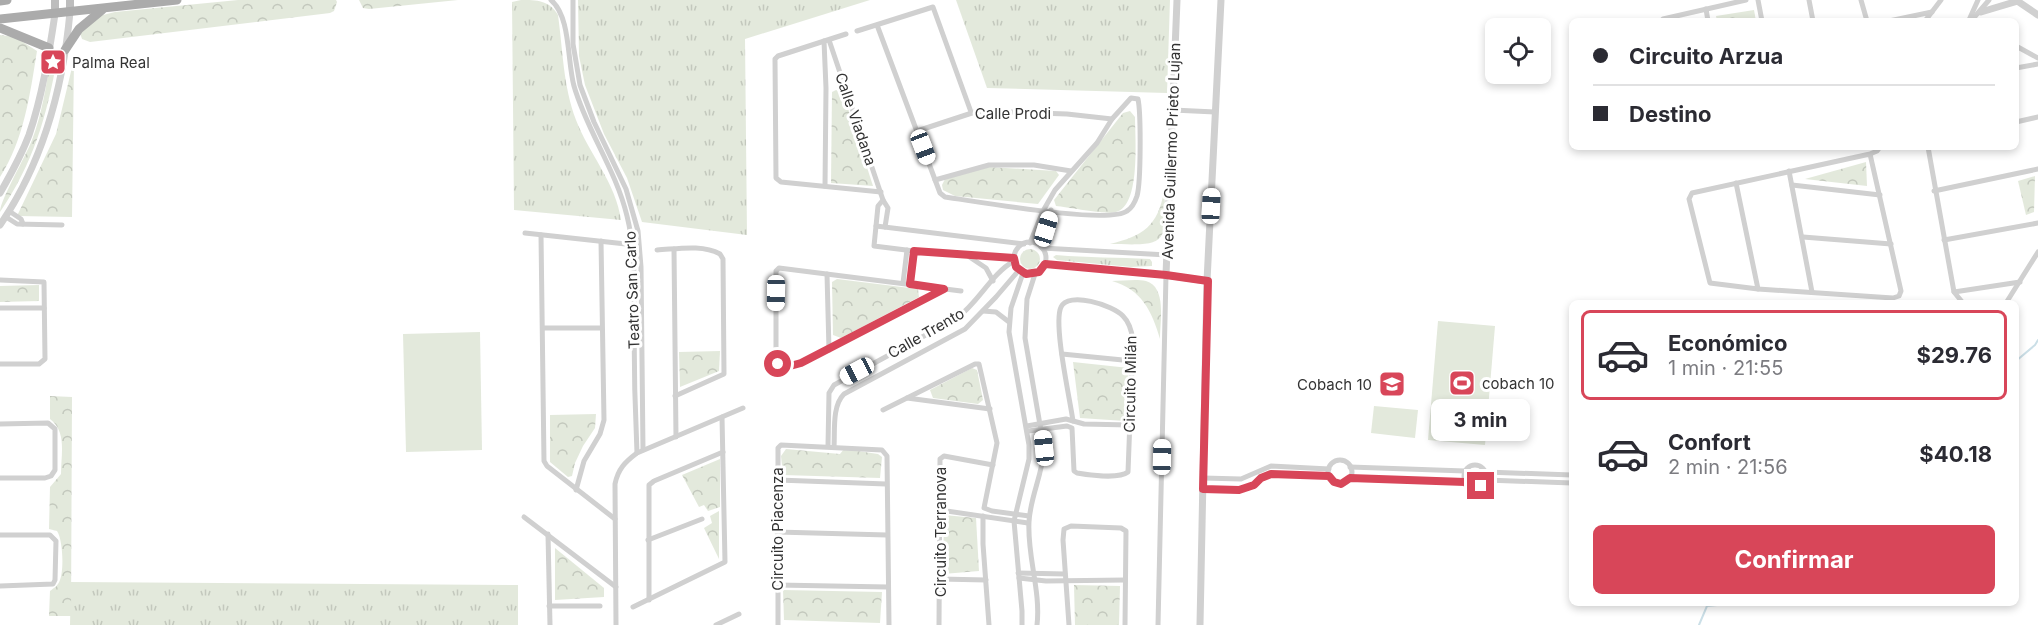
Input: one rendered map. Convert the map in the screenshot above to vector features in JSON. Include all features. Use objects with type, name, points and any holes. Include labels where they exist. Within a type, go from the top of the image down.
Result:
[{"type":"main road","points":[[0,1],[7,0]]},
{"type":"main road","points":[[55,0],[55,14]]},
{"type":"main road","points":[[70,0],[70,12]]},
{"type":"main road","points":[[0,20],[177,0]]},
{"type":"main road","points":[[65,50],[79,29],[104,9]]},
{"type":"main road","points":[[0,28],[49,48]]},
{"type":"street","name":"Teatro San Carlo","points":[[551,0],[558,6],[563,19],[569,63],[579,103],[617,183],[628,219],[632,245],[637,453]]},
{"type":"street","name":"Teatro San Carlo","points":[[573,0],[573,44],[580,85],[594,122],[626,189],[634,212],[640,246],[643,450]]},
{"type":"street","name":"Avenida Guillermo Prieto Lujan","points":[[1158,625],[1166,275],[1177,0]]},
{"type":"street","points":[[1200,625],[1208,281],[1221,0]]},
{"type":"street","points":[[1667,18],[1746,0]]},
{"type":"street","points":[[1758,0],[1761,18]]},
{"type":"street","points":[[1809,0],[1812,18]]},
{"type":"street","points":[[1861,0],[1866,18]]},
{"type":"street","points":[[1927,18],[1941,0]]},
{"type":"street","points":[[1971,18],[1978,0]]},
{"type":"street","points":[[1974,18],[1989,0]]},
{"type":"street","points":[[1981,12],[2017,1],[2038,15]]},
{"type":"street","points":[[857,31],[933,7],[972,112]]},
{"type":"street","points":[[1706,9],[1708,18]]},
{"type":"street","points":[[0,225],[28,179],[48,130],[56,103],[70,12]]},
{"type":"street","points":[[1903,18],[1932,12]]},
{"type":"street","points":[[0,193],[29,134],[37,106],[55,14]]},
{"type":"street","points":[[877,25],[943,197],[1043,211],[1051,212],[1112,216],[1129,210],[1137,195],[1139,101],[1136,98],[1129,99],[1112,118],[1097,143],[1055,190],[1043,211],[1027,243],[1017,249],[1014,260],[1021,271],[1035,274]]},
{"type":"street","points":[[846,34],[778,56],[775,59],[777,180],[881,192]]},
{"type":"street","points":[[825,186],[827,40]]},
{"type":"street","name":"Calle Viadana","points":[[827,40],[883,200],[888,207],[885,227]]},
{"type":"street","points":[[2019,48],[2038,58]]},
{"type":"street","points":[[2019,67],[2038,64]]},
{"type":"street","points":[[1173,110],[1215,112]]},
{"type":"street","name":"Calle Prodi","points":[[917,130],[972,112],[984,111],[1112,118]]},
{"type":"street","points":[[2019,121],[2038,117]]},
{"type":"street","points":[[1863,156],[1866,150]]},
{"type":"street","points":[[1870,154],[1901,291],[1899,296],[1893,298],[1758,289],[1710,283],[1689,199],[1692,194],[1863,156],[1878,150]]},
{"type":"street","points":[[1928,150],[1954,292],[1961,300]]},
{"type":"street","points":[[935,180],[989,165],[1034,165],[1071,171]]},
{"type":"street","points":[[1934,191],[2038,169]]},
{"type":"street","points":[[1789,171],[1812,292]]},
{"type":"street","points":[[1736,183],[1758,289]]},
{"type":"street","points":[[1792,185],[1880,195]]},
{"type":"street","name":"Calle Viadana","points":[[883,200],[878,206],[873,245],[910,250]]},
{"type":"street","points":[[1037,625],[1038,608],[1029,519],[1044,457],[1041,426],[1025,338],[1027,299],[1035,274],[1045,264],[1046,259],[1041,248],[1051,212],[1049,202]]},
{"type":"street","points":[[7,214],[17,224],[62,225]]},
{"type":"street","points":[[1944,240],[2038,223]]},
{"type":"street","points":[[876,226],[1027,243],[1041,248],[1167,255]]},
{"type":"street","points":[[525,233],[640,246]]},
{"type":"street","points":[[541,235],[544,461],[615,519]]},
{"type":"street","points":[[1803,237],[1891,244]]},
{"type":"street","points":[[576,489],[584,460],[600,434],[604,420],[601,328],[602,241]]},
{"type":"street","points":[[674,249],[676,437]]},
{"type":"street","points":[[657,250],[709,250],[722,256],[725,373],[723,376],[675,396]]},
{"type":"street","points":[[907,283],[910,250],[1014,260]]},
{"type":"street","points":[[2008,300],[2038,252]]},
{"type":"street","points":[[964,254],[986,268],[993,281]]},
{"type":"street","name":"Calle Trento","points":[[831,446],[829,393],[838,381],[957,318],[1014,260]]},
{"type":"street","points":[[1045,264],[1208,281]]},
{"type":"street","points":[[944,289],[830,350],[796,365],[780,365],[776,361],[777,269],[781,267],[961,291]]},
{"type":"street","points":[[1021,271],[1009,322],[1010,347],[1028,428],[1029,459],[1015,518],[1022,625]]},
{"type":"street","name":"Calle Trento","points":[[831,446],[839,400],[844,394],[970,324],[1021,271]]},
{"type":"street","points":[[827,274],[830,350]]},
{"type":"street","points":[[0,280],[43,281],[44,308],[43,363],[0,364]]},
{"type":"street","points":[[1954,292],[2020,282]]},
{"type":"street","name":"Circuito Milán","points":[[1041,426],[1072,428],[1075,473],[1127,474],[1133,361],[1132,334],[1123,316],[1106,306],[1072,300],[1064,302],[1059,314],[1059,333],[1073,421]]},
{"type":"street","points":[[0,308],[44,308]]},
{"type":"street","points":[[983,311],[996,312],[1009,322]]},
{"type":"street","points":[[543,328],[601,328]]},
{"type":"street","points":[[1062,354],[1133,361]]},
{"type":"street","points":[[883,410],[977,363],[980,366],[997,443],[984,508],[1015,518]]},
{"type":"street","points":[[907,398],[990,409]]},
{"type":"street","points":[[616,625],[615,484],[618,471],[637,453],[743,408]]},
{"type":"street","points":[[633,607],[724,564],[722,417]]},
{"type":"street","points":[[1028,428],[1066,419],[1084,424],[1129,424]]},
{"type":"street","points":[[0,424],[51,424],[55,429],[56,470],[51,476],[45,478],[0,478]]},
{"type":"street","name":"Circuito Piacenza","points":[[778,625],[779,445],[831,446],[884,451],[887,456],[889,625]]},
{"type":"street","points":[[649,600],[649,485],[723,452]]},
{"type":"street","name":"Circuito Terranova","points":[[939,625],[941,457],[993,465]]},
{"type":"street","points":[[1350,478],[1350,467],[1345,461],[1337,461],[1329,469],[1329,476],[1334,482],[1341,484],[1350,478],[1465,482],[1470,487],[1478,488],[1486,480],[1486,472]]},
{"type":"street","points":[[1203,478],[1241,479],[1271,465],[1329,469]]},
{"type":"street","points":[[1465,482],[1465,471],[1470,466],[1478,465],[1486,472],[1569,475]]},
{"type":"street","points":[[1350,467],[1465,471]]},
{"type":"street","points":[[1203,489],[1239,490],[1254,485],[1261,478],[1271,474],[1329,476]]},
{"type":"street","points":[[778,480],[886,484]]},
{"type":"street","points":[[1486,480],[1569,483]]},
{"type":"street","points":[[940,510],[1029,519]]},
{"type":"street","points":[[983,516],[989,625]]},
{"type":"street","points":[[524,517],[616,587]]},
{"type":"street","points":[[648,540],[702,519]]},
{"type":"street","points":[[1069,625],[1063,533],[1067,526],[1121,528],[1127,533],[1125,625]]},
{"type":"street","points":[[777,532],[887,535]]},
{"type":"street","points":[[548,534],[550,625]]},
{"type":"street","points":[[0,535],[50,535],[56,541],[53,584],[0,586]]},
{"type":"street","points":[[1018,576],[1125,580]]},
{"type":"street","points":[[940,579],[986,580]]},
{"type":"street","points":[[777,585],[888,587]]},
{"type":"street","points":[[549,606],[600,606]]},
{"type":"street","points":[[716,625],[726,623],[739,614]]},
{"type":"green space","points":[[238,0],[336,0],[337,2],[334,11],[330,13],[90,42],[82,39],[80,33],[95,17],[115,12]]},
{"type":"green space","points":[[359,0],[458,0],[369,9],[363,8]]},
{"type":"green space","points":[[521,0],[547,4],[558,15],[566,81],[572,107],[581,133],[614,194],[621,220],[514,210],[512,2]]},
{"type":"green space","points":[[578,0],[870,0],[745,39],[747,235],[642,222],[627,178],[604,134],[585,85],[579,56]]},
{"type":"green space","points":[[956,0],[1170,0],[1167,93],[987,88]]},
{"type":"green space","points":[[1754,10],[1755,18],[1716,18],[1716,16]]},
{"type":"green space","points":[[0,35],[15,37],[37,51],[29,100],[20,132],[15,148],[0,177]]},
{"type":"green space","points":[[51,58],[57,59],[49,100],[37,139],[12,194],[0,212],[4,198],[35,130]]},
{"type":"green space","points":[[74,59],[72,217],[17,216],[56,134]]},
{"type":"green space","points":[[836,90],[843,93],[873,186],[831,183],[832,92]]},
{"type":"green space","points":[[1130,111],[1135,117],[1136,155],[1130,198],[1124,207],[1111,213],[1056,206],[1054,200],[1123,113]]},
{"type":"green space","points":[[1866,162],[1867,186],[1805,179]]},
{"type":"green space","points":[[989,167],[1056,171],[1059,175],[1038,204],[955,196],[943,190],[942,185],[945,179]]},
{"type":"green space","points":[[2035,176],[2034,212],[2026,215],[2018,181]]},
{"type":"green space","points":[[1164,191],[1165,223],[1163,233],[1158,239],[1151,243],[1110,244],[1132,237],[1147,228],[1158,213]]},
{"type":"green space","points":[[1030,249],[1037,252],[1040,259],[1037,266],[1030,269],[1023,266],[1020,259],[1023,252]]},
{"type":"green space","points":[[1056,255],[1150,259],[1152,266],[1131,267],[1057,260],[1053,257]]},
{"type":"green space","points":[[837,279],[918,289],[919,297],[841,338],[833,335],[832,282]]},
{"type":"green space","points":[[1142,280],[1153,285],[1160,298],[1160,339],[1144,302],[1131,290],[1112,281]]},
{"type":"green space","points":[[39,285],[39,301],[0,302],[0,286]]},
{"type":"green space","name":"cobach 10","points":[[1438,321],[1495,326],[1485,445],[1428,440]]},
{"type":"green space","points":[[480,332],[482,450],[406,452],[403,334]]},
{"type":"green space","points":[[720,351],[719,371],[680,387],[679,352]]},
{"type":"green space","points":[[1073,362],[1129,368],[1125,421],[1080,418]]},
{"type":"green space","points":[[972,368],[977,370],[983,400],[978,404],[933,398],[930,390]]},
{"type":"green space","points":[[50,396],[72,397],[71,616],[49,616],[50,591],[59,582],[62,562],[59,535],[57,531],[49,529],[50,487],[61,474],[62,451],[59,430],[50,419]]},
{"type":"green space","points":[[1374,406],[1418,410],[1415,438],[1371,433]]},
{"type":"green space","points":[[596,414],[595,428],[583,446],[572,476],[568,477],[550,462],[550,415]]},
{"type":"green space","points":[[786,449],[840,454],[844,449],[878,454],[882,457],[880,478],[783,475],[781,456]]},
{"type":"green space","points":[[720,459],[720,507],[708,511],[704,505],[699,507],[682,475]]},
{"type":"green space","points":[[719,511],[719,559],[704,528],[712,523],[710,516]]},
{"type":"green space","points":[[944,515],[976,518],[979,571],[943,574]]},
{"type":"green space","points":[[555,548],[604,588],[604,597],[555,600]]},
{"type":"green space","points":[[71,582],[518,585],[518,625],[70,625]]},
{"type":"green space","points":[[1074,585],[1120,586],[1119,625],[1075,625]]},
{"type":"green space","points":[[783,590],[882,592],[880,623],[784,620]]},
{"type":"waterway","points":[[2019,358],[2038,340]]},
{"type":"waterway","points":[[1699,625],[1707,606]]},
{"type":"place","name":"Palma Real","points":[[53,62]]},
{"type":"place","name":"cobach 10","points":[[1462,383]]},
{"type":"place","name":"Cobach 10","points":[[1392,384]]},
{"type":"route","points":[[778,364],[796,365],[830,350],[944,289],[910,284],[914,251],[1014,258],[1016,267],[1026,274],[1039,272],[1045,264],[1208,281],[1203,489],[1239,490],[1254,485],[1261,478],[1271,474],[1329,476],[1337,484],[1345,483],[1350,478],[1465,482],[1470,487],[1481,486]]}]
